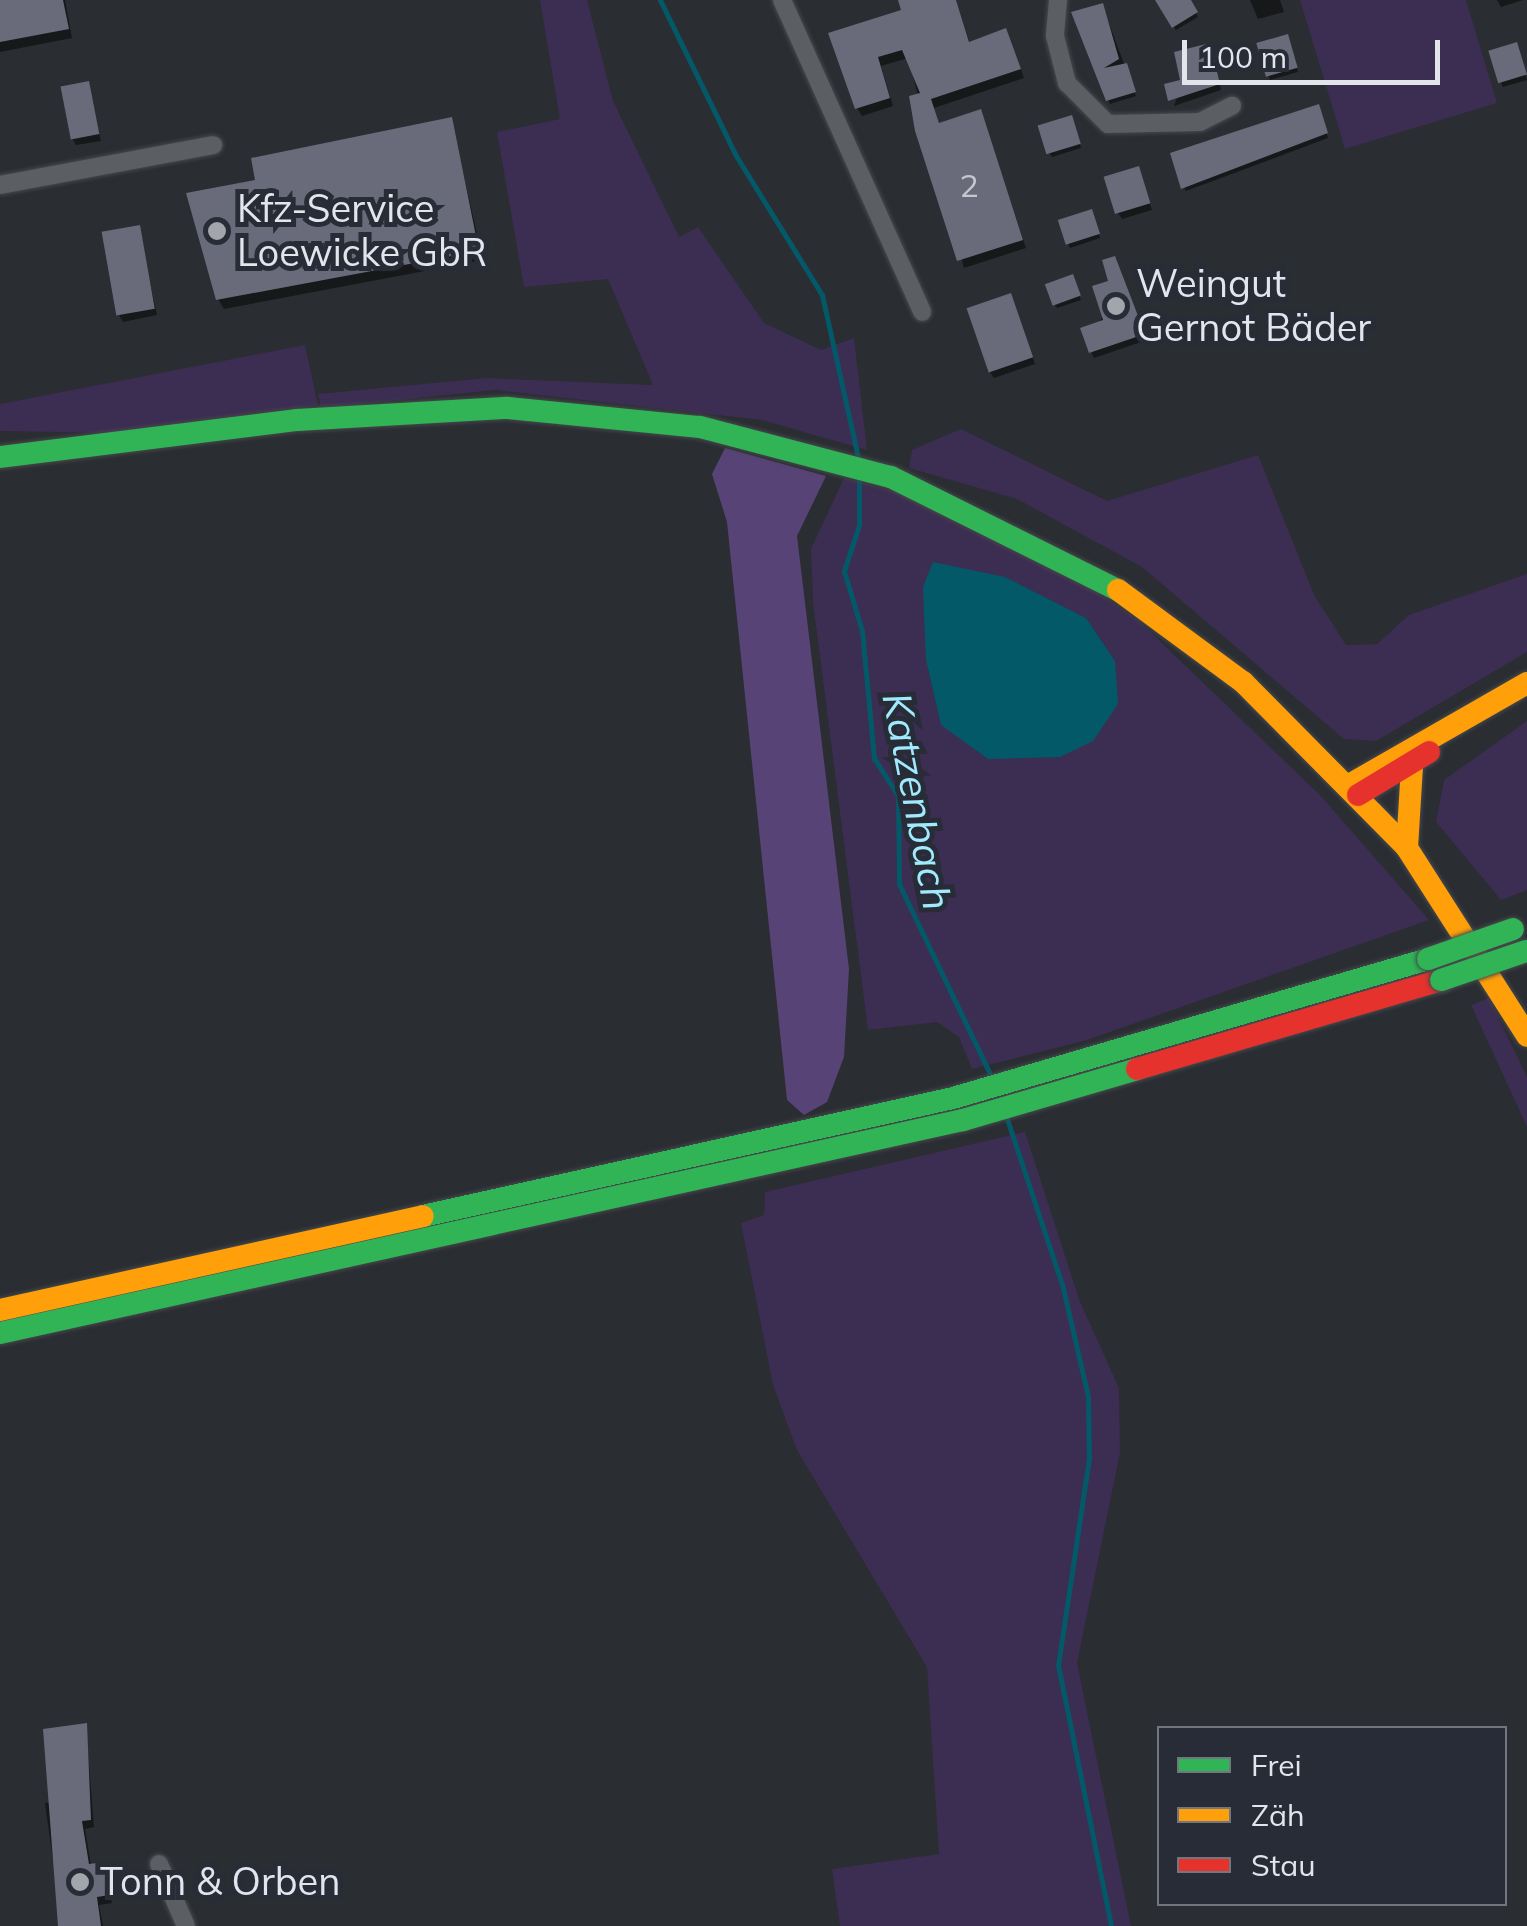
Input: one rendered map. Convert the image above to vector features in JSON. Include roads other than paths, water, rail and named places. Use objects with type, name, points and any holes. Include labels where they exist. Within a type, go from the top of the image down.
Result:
[{"type":"main road","points":[[0,456],[352,415],[508,408],[621,416],[798,448],[932,493],[1154,610],[1354,790],[1407,848],[1527,1036]]},
{"type":"main road","points":[[1354,790],[1527,682]]},
{"type":"main road","points":[[1354,790],[1412,767],[1462,724]]},
{"type":"main road","points":[[1407,848],[1412,767]]},
{"type":"main road","points":[[1024,1092],[1520,927]]},
{"type":"main road","points":[[0,1333],[183,1283],[958,1109],[1441,980],[1526,951]]},
{"type":"main road","points":[[0,1310],[183,1283]]},
{"type":"street","points":[[782,0],[922,312]]},
{"type":"street","points":[[1058,0],[1055,36],[1067,83],[1108,124],[1200,122],[1232,106]]},
{"type":"street","points":[[0,184],[213,144]]},
{"type":"street","points":[[158,1864],[186,1926]]},
{"type":"water","points":[[933,562],[1005,577],[1086,618],[1115,661],[1118,704],[1093,741],[1060,757],[988,759],[941,725],[926,660],[923,587]]},
{"type":"waterway","name":"Katzenbach","points":[[660,0],[735,154],[822,295],[859,462]]},
{"type":"waterway","name":"Katzenbach","points":[[859,478],[859,525],[844,571],[862,631],[874,758],[898,796],[899,884],[991,1076]]},
{"type":"waterway","name":"Katzenbach","points":[[1007,1119],[1062,1284],[1088,1397],[1089,1458],[1058,1665],[1111,1926]]},
{"type":"place","name":"Kfz-Service Loewicke GbR","points":[[217,231]]},
{"type":"place","name":"Weingut Gernot Bäder","points":[[1116,306]]},
{"type":"place","name":"Tonn & Orben","points":[[80,1882]]}]
